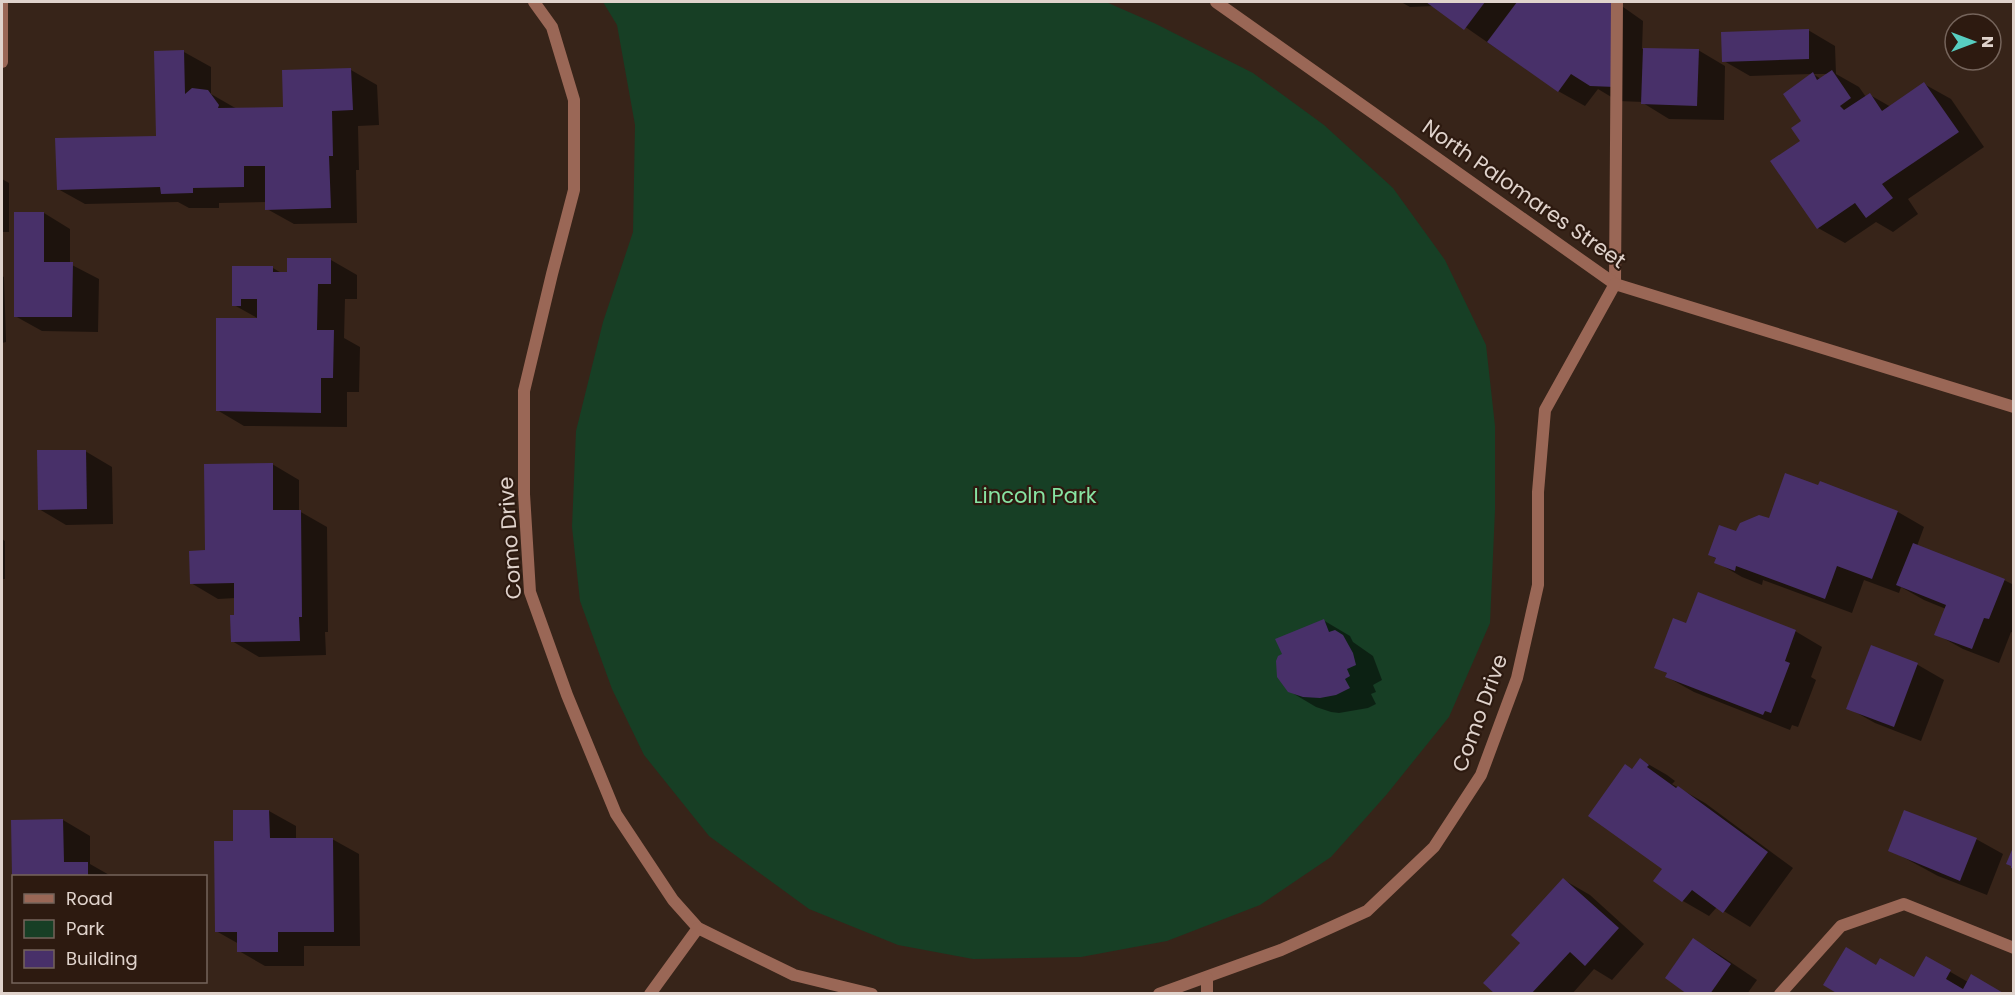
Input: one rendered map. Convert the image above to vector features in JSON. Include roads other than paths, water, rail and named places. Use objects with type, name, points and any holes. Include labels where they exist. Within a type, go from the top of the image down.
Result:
[{"type":"street","points":[[2,2],[2,62]]},
{"type":"street","name":"Como Drive","points":[[534,2],[552,27],[574,100],[574,190],[524,391],[524,494],[530,592],[567,695],[616,814],[673,900],[698,928],[794,975],[872,993]]},
{"type":"street","name":"North Palomares Street","points":[[1216,2],[1615,284],[2013,407]]},
{"type":"street","points":[[1615,284],[1617,2]]},
{"type":"street","name":"Como Drive","points":[[1159,993],[1207,978],[1281,950],[1367,911],[1434,847],[1481,775],[1517,678],[1538,585],[1538,492],[1545,410],[1615,284]]},
{"type":"street","points":[[1780,993],[1842,926],[1904,904],[2013,948]]},
{"type":"street","points":[[650,993],[698,928]]},
{"type":"street","points":[[1207,978],[1207,993]]},
{"type":"park label","name":"Lincoln Park","points":[[1035,496]]}]
